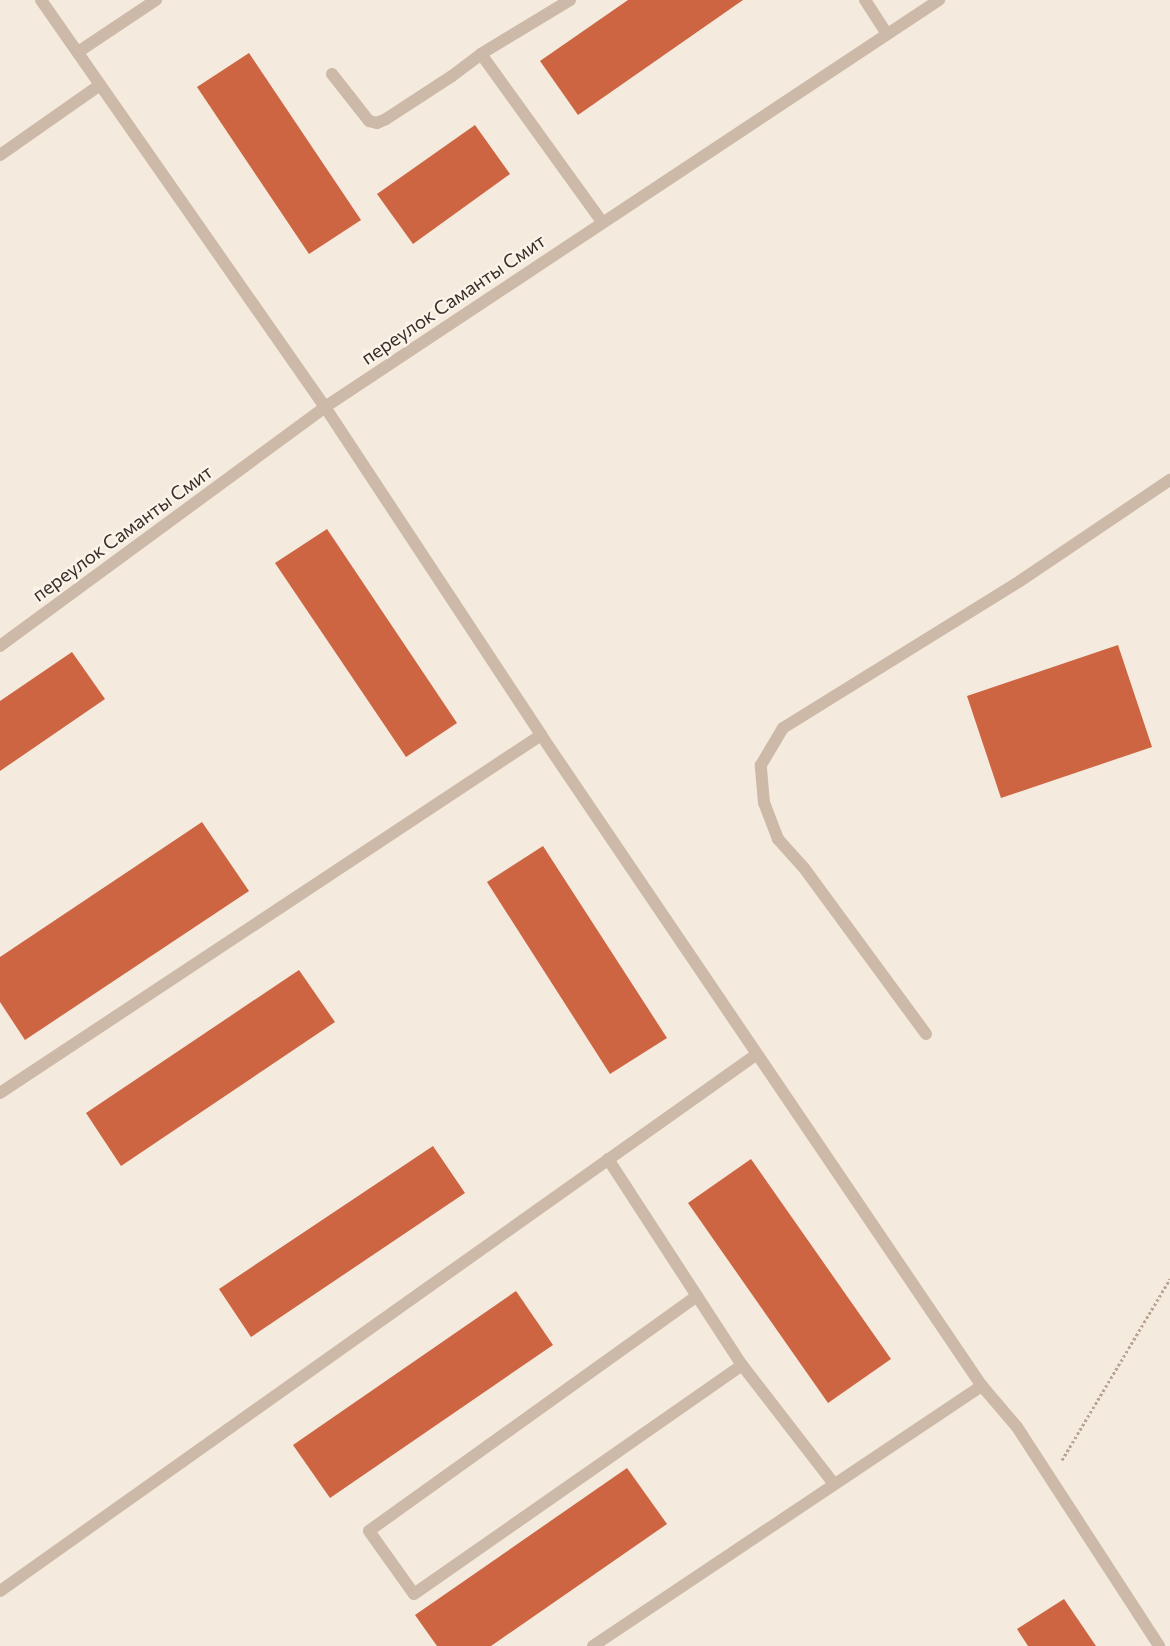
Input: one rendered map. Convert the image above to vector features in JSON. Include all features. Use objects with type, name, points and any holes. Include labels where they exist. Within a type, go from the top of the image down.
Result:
[{"type":"street","points":[[41,0],[325,407],[541,735],[982,1386],[1017,1427],[1158,1646]]},
{"type":"street","points":[[78,52],[156,0]]},
{"type":"street","points":[[332,74],[369,121],[377,123],[386,120],[444,82],[481,54],[570,0]]},
{"type":"street","points":[[865,0],[887,34]]},
{"type":"street","name":"переулок Саманты Смит","points":[[0,646],[325,407],[938,0]]},
{"type":"street","points":[[481,54],[603,223]]},
{"type":"street","points":[[0,155],[100,85]]},
{"type":"street","points":[[926,1034],[804,868],[778,839],[764,803],[761,765],[783,728],[1004,592],[1170,480]]},
{"type":"street","points":[[0,1093],[541,735]]},
{"type":"street","points":[[0,1592],[757,1054]]},
{"type":"street","points":[[608,1160],[742,1366],[834,1484]]},
{"type":"street","points":[[697,1296],[369,1531],[414,1594],[742,1366]]},
{"type":"street","points":[[593,1646],[982,1386]]},
{"type":"path","points":[[1050,1480],[1170,1279]]},
{"type":"building","points":[[628,0],[743,0],[578,115],[540,61]]},
{"type":"building","points":[[249,53],[361,220],[309,254],[197,87]]},
{"type":"building","points":[[475,125],[510,174],[413,244],[377,194]]},
{"type":"building","points":[[327,529],[457,723],[406,757],[275,563]]},
{"type":"building","points":[[1118,645],[1152,747],[1001,798],[967,696]]},
{"type":"building","points":[[72,652],[105,699],[0,771],[0,701]]},
{"type":"building","points":[[202,822],[249,891],[25,1040],[0,1002],[0,957]]},
{"type":"building","points":[[543,846],[667,1038],[610,1074],[487,882]]},
{"type":"building","points":[[299,970],[335,1022],[121,1166],[86,1113]]},
{"type":"building","points":[[433,1146],[465,1193],[251,1337],[219,1289]]},
{"type":"building","points":[[751,1159],[891,1359],[828,1403],[688,1203]]},
{"type":"building","points":[[516,1291],[553,1345],[330,1498],[293,1445]]},
{"type":"building","points":[[627,1468],[667,1524],[491,1646],[437,1646],[415,1615]]},
{"type":"building","points":[[1064,1599],[1096,1646],[1028,1646],[1017,1629]]}]
